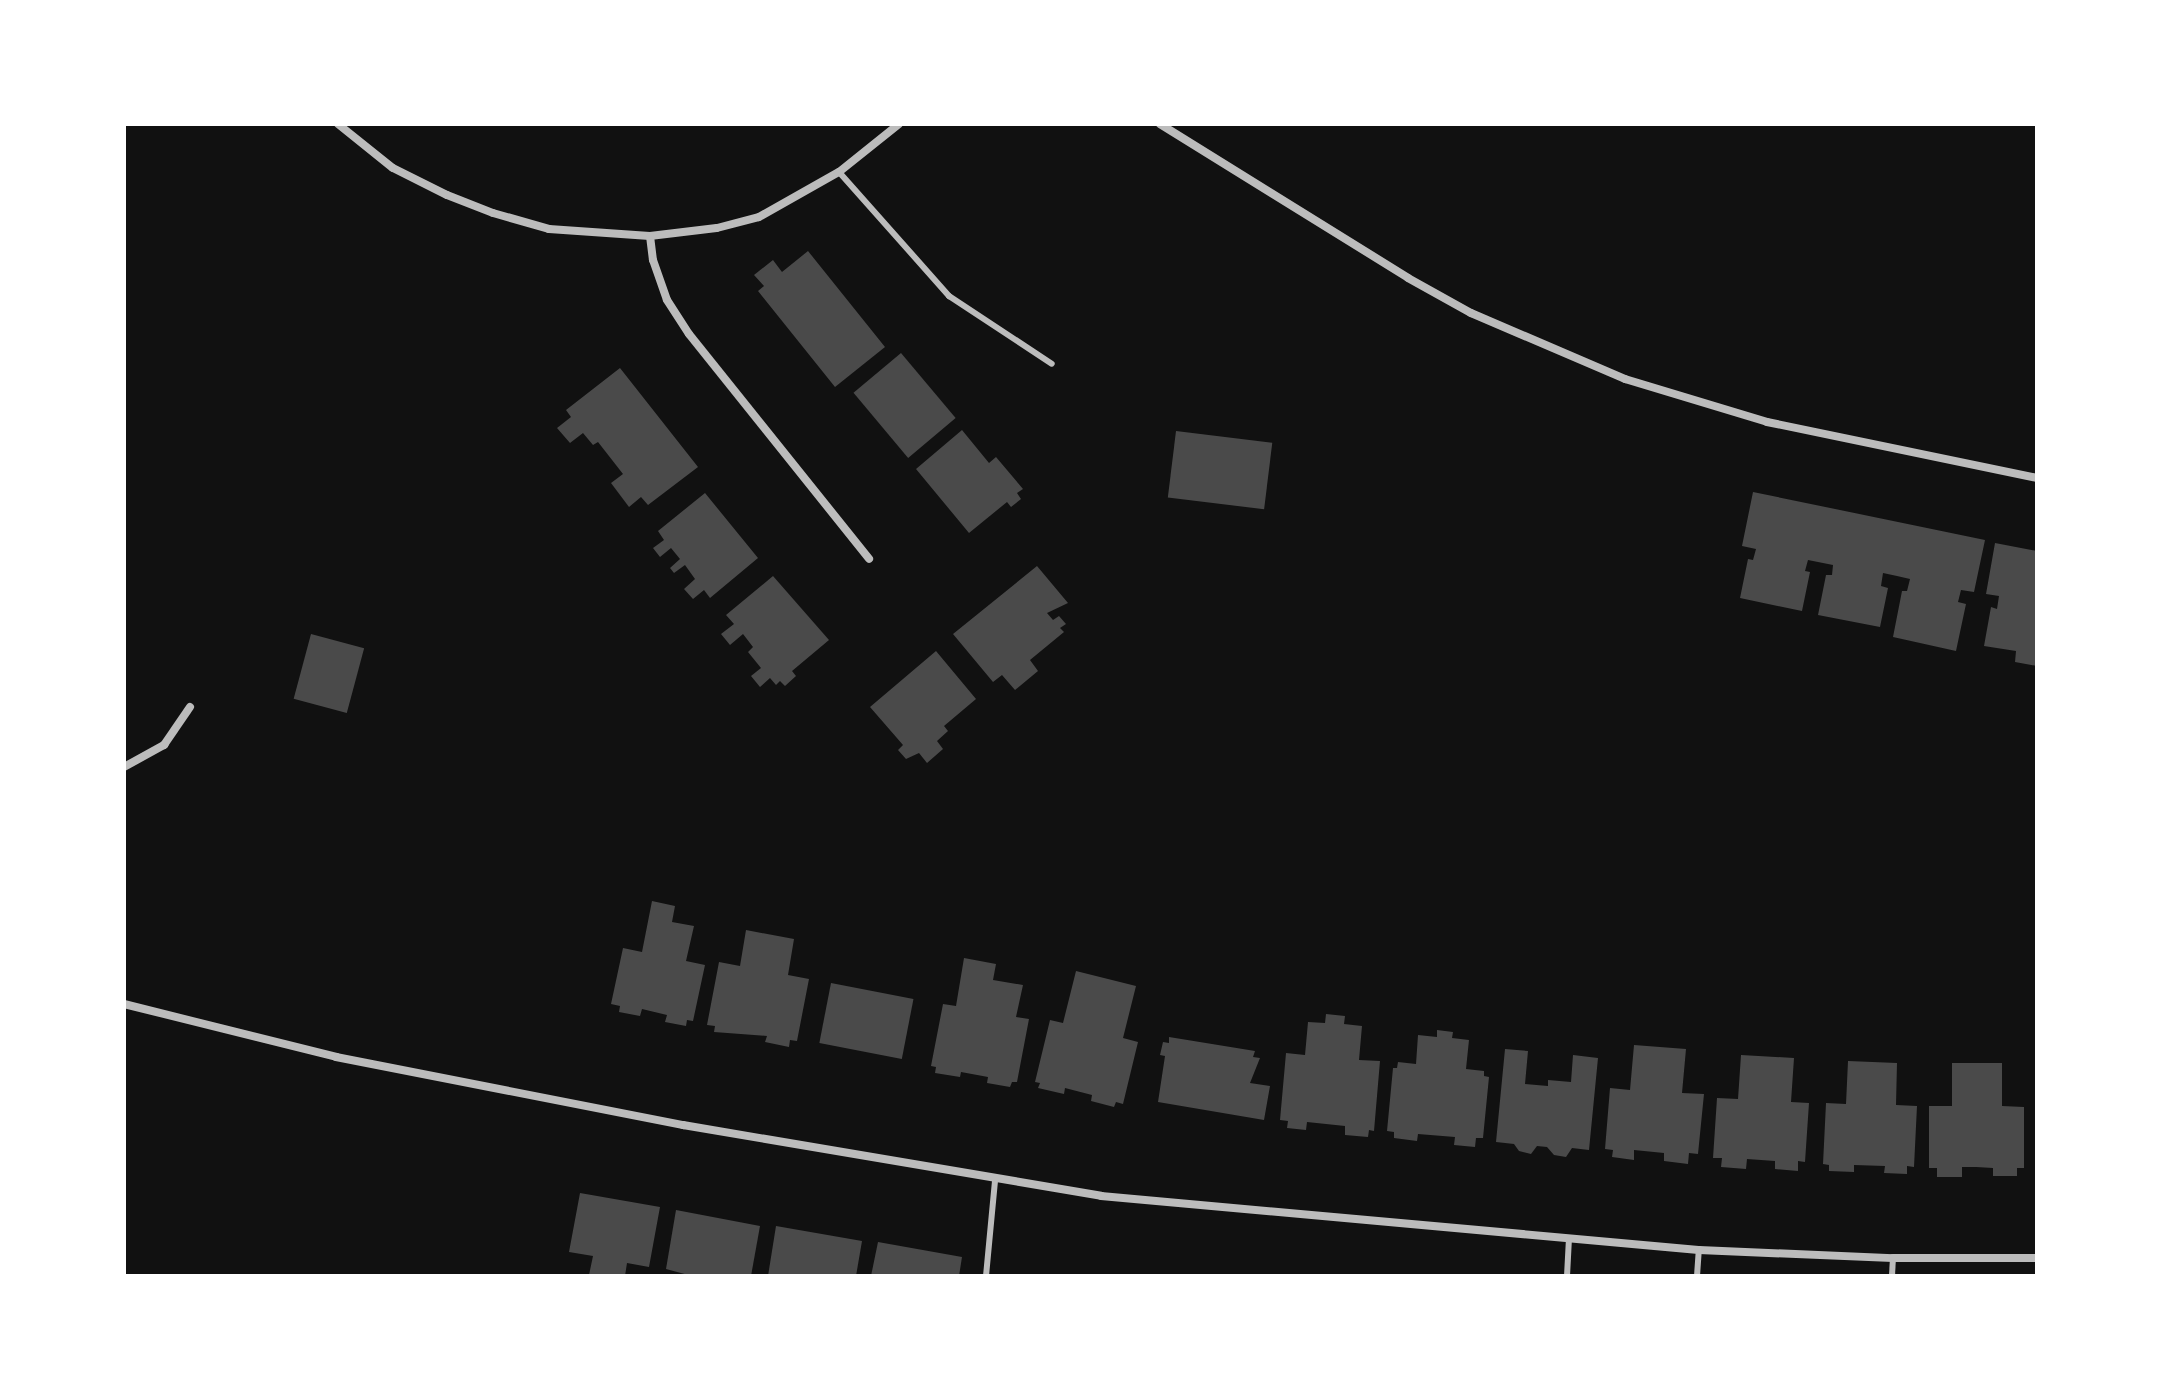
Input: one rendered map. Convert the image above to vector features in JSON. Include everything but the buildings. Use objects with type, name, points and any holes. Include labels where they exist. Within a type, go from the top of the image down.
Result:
[{"type":"street","points":[[338,124],[393,168],[447,195],[493,213],[549,229],[650,236],[717,228],[759,217],[839,172],[899,124]]},
{"type":"street","points":[[1160,124],[1458,306],[1625,379],[1767,422],[2037,478]]},
{"type":"street","points":[[650,236],[653,260],[667,300],[689,334],[869,559]]},
{"type":"street","points":[[124,767],[164,745],[190,707]]},
{"type":"street","points":[[124,1004],[336,1057],[683,1125],[1101,1196],[1699,1250],[1893,1258],[2037,1258]]},
{"type":"lane","points":[[839,172],[949,296],[1052,364]]},
{"type":"lane","points":[[986,1276],[995,1180]]},
{"type":"lane","points":[[1567,1276],[1569,1239]]},
{"type":"lane","points":[[1697,1276],[1699,1250]]},
{"type":"lane","points":[[1892,1276],[1893,1258]]}]
